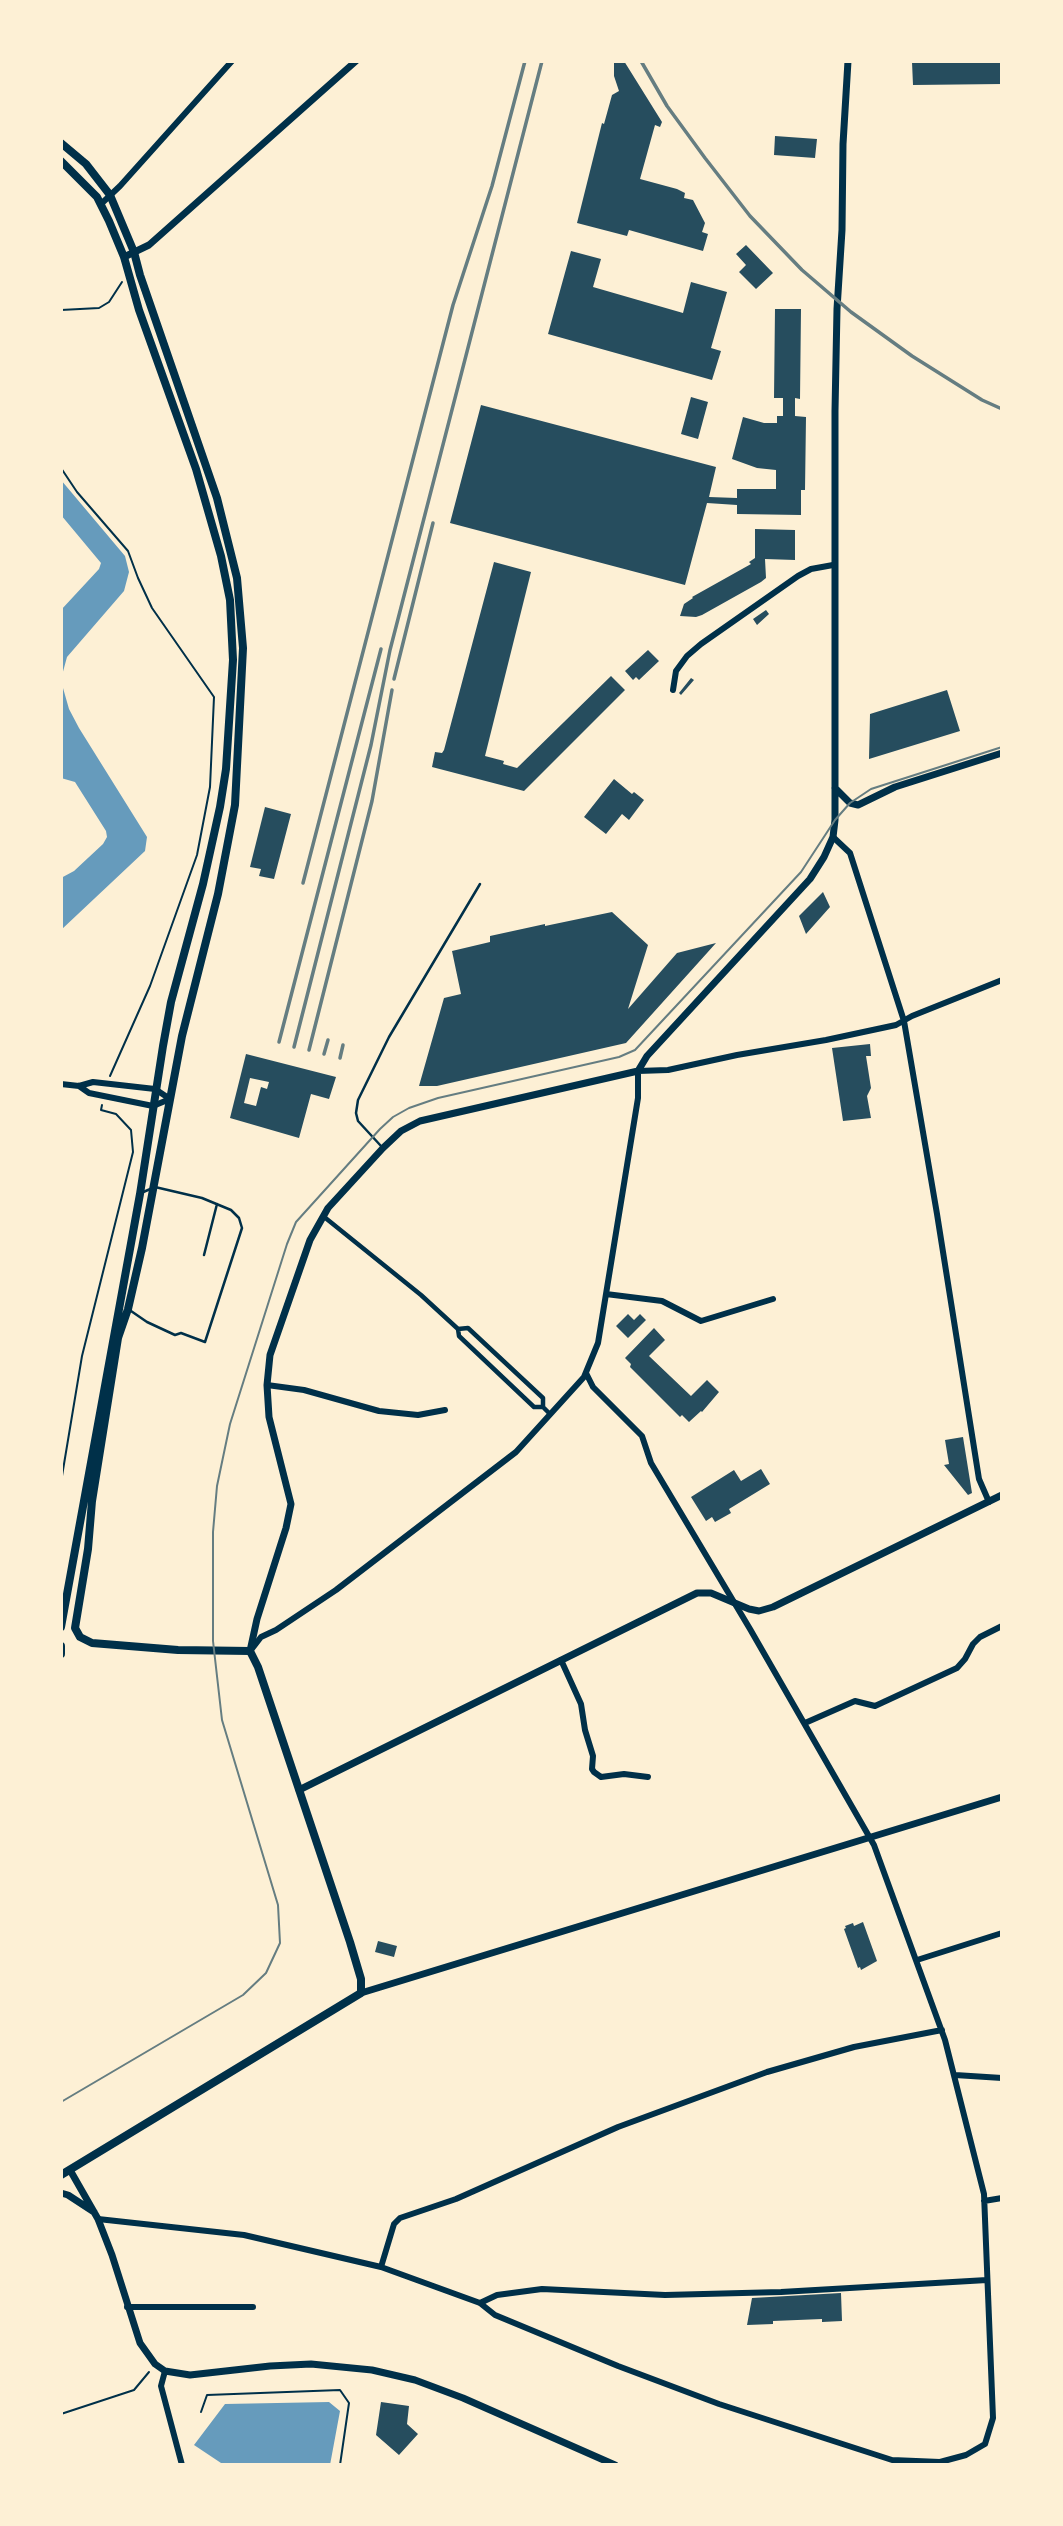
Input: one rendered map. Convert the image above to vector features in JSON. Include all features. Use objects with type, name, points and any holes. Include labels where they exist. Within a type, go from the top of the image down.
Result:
[{"type":"main road","points":[[61,143],[86,164],[110,195],[134,252],[217,498],[237,578],[243,648],[235,805],[218,894],[182,1036],[155,1187],[128,1309],[118,1338],[75,1628],[85,1640],[93,1643],[178,1650],[250,1651],[258,1667],[361,1979],[361,1993],[66,2169],[61,2175]]},
{"type":"main road","points":[[61,161],[79,176],[101,204],[124,257],[222,556],[230,600],[233,646],[229,729],[220,807],[172,1002],[155,1089],[140,1194],[61,1627]]},
{"type":"main road","points":[[61,1646],[61,1654]]},
{"type":"street","points":[[101,204],[232,61]]},
{"type":"street","points":[[124,257],[149,245],[356,61]]},
{"type":"street","points":[[250,1651],[261,1637],[329,1595],[516,1452],[575,1389],[586,1373],[598,1343],[638,1098],[638,1071],[647,1056],[810,878],[833,837],[837,309],[848,61]]},
{"type":"street","points":[[673,690],[676,671],[687,656],[701,644],[799,576],[811,569],[833,565]]},
{"type":"street","points":[[835,788],[850,803],[858,805],[895,786],[1002,753]]},
{"type":"street","points":[[833,837],[850,853],[904,1021],[979,1479],[989,1502]]},
{"type":"street","points":[[250,1651],[291,1504],[269,1417],[267,1385],[270,1354],[310,1240],[323,1216],[401,1131],[420,1121],[638,1071],[668,1070],[896,1025],[1002,980]]},
{"type":"street","points":[[61,1084],[79,1086],[93,1082],[155,1089],[170,1099]]},
{"type":"street","points":[[79,1086],[89,1094],[153,1106],[170,1099]]},
{"type":"street","points":[[323,1216],[411,1286],[458,1329],[458,1336],[534,1407],[543,1407],[550,1414]]},
{"type":"street","points":[[606,1294],[662,1301],[701,1321],[773,1299]]},
{"type":"street","points":[[458,1329],[466,1326],[543,1398],[543,1407]]},
{"type":"street","points":[[61,2193],[68,2195],[96,2216],[244,2235],[333,2253],[381,2267],[480,2303],[495,2315],[723,2406],[892,2460],[940,2462],[966,2455],[985,2444],[990,2430],[992,2405],[984,2201],[942,2030],[871,1836],[651,1463],[642,1436],[593,1387],[586,1373]]},
{"type":"street","points":[[267,1385],[304,1390],[379,1411],[418,1415],[445,1410]]},
{"type":"street","points":[[299,1790],[697,1593],[711,1593],[759,1611],[781,1604],[1002,1495]]},
{"type":"street","points":[[805,1723],[855,1701],[875,1706],[957,1668],[972,1644],[1002,1626]]},
{"type":"street","points":[[561,1660],[581,1704],[594,1772],[601,1777],[624,1774],[648,1777]]},
{"type":"street","points":[[361,1993],[1002,1797]]},
{"type":"street","points":[[917,1960],[1002,1933]]},
{"type":"street","points":[[381,2267],[394,2224],[400,2218],[456,2199],[618,2127],[767,2072],[854,2047],[942,2030]]},
{"type":"street","points":[[955,2075],[1002,2078]]},
{"type":"street","points":[[66,2169],[96,2216],[112,2255],[140,2343],[155,2364],[165,2371],[190,2375],[311,2364],[372,2370],[415,2380],[458,2396],[615,2465]]},
{"type":"street","points":[[984,2201],[1002,2198]]},
{"type":"street","points":[[480,2303],[497,2295],[542,2289],[677,2295],[988,2280]]},
{"type":"street","points":[[127,2306],[253,2307]]},
{"type":"street","points":[[165,2371],[161,2386],[182,2465]]},
{"type":"lane","points":[[383,1148],[358,1121],[358,1100],[389,1037],[480,884]]},
{"type":"lane","points":[[122,1297],[128,1309],[147,1322],[175,1335],[181,1333],[205,1342],[242,1228],[239,1218],[231,1210],[184,1192],[155,1187],[140,1194]]},
{"type":"lane","points":[[204,1255],[217,1204]]},
{"type":"path","points":[[61,310],[99,307],[109,302],[121,283],[129,278]]},
{"type":"path","points":[[61,468],[77,492],[128,551],[152,608],[214,697],[210,787],[197,855],[150,986],[110,1077]]},
{"type":"path","points":[[61,1482],[82,1356],[132,1152],[133,1138],[127,1125],[116,1114],[101,1110]]},
{"type":"path","points":[[61,2414],[134,2390],[155,2364]]},
{"type":"path","points":[[201,2412],[207,2395],[340,2390],[349,2403],[340,2465]]},
{"type":"water","points":[[61,480],[125,556],[129,572],[124,591],[67,657],[61,679],[61,610],[99,569],[101,563],[61,515]]},
{"type":"water","points":[[61,681],[69,709],[79,728],[147,837],[145,851],[61,930],[61,878],[74,871],[107,837],[106,831],[75,782],[61,778]]},
{"type":"water","points":[[329,2402],[340,2411],[330,2465],[224,2465],[194,2445],[225,2404]]},
{"type":"building","points":[[614,61],[624,61],[662,122],[660,127],[655,125],[640,179],[677,189],[685,193],[684,198],[693,200],[705,223],[702,232],[708,234],[703,251],[629,230],[627,236],[577,223],[602,123],[604,124],[612,95],[619,91],[614,76]]},
{"type":"building","points":[[1002,61],[1002,84],[913,85],[912,62]]},
{"type":"building","points":[[775,136],[817,139],[815,158],[774,155]]},
{"type":"building","points":[[746,245],[773,273],[756,289],[739,272],[746,265],[736,254]]},
{"type":"building","points":[[571,251],[601,259],[593,287],[683,313],[691,282],[727,292],[711,348],[721,351],[712,380],[548,334]]},
{"type":"building","points":[[775,309],[801,309],[800,399],[795,398],[795,416],[806,417],[805,490],[801,490],[801,515],[737,514],[737,505],[707,503],[685,585],[450,523],[481,405],[716,467],[709,497],[737,498],[737,489],[776,489],[776,470],[757,468],[732,459],[743,417],[764,423],[777,423],[777,416],[783,416],[783,398],[774,398]]},
{"type":"building","points":[[691,397],[708,402],[698,439],[681,434]]},
{"type":"building","points":[[755,529],[795,530],[795,560],[765,559],[766,578],[761,582],[702,615],[680,616],[684,604],[692,597],[751,564],[749,562],[755,558]]},
{"type":"building","points":[[494,562],[531,572],[485,756],[517,768],[611,676],[625,690],[524,791],[432,767],[435,752],[442,753],[444,750]]},
{"type":"building","points":[[766,610],[769,614],[757,625],[753,619]]},
{"type":"building","points":[[648,650],[659,661],[639,680],[636,677],[633,680],[625,671]]},
{"type":"building","points":[[691,678],[694,680],[681,695],[679,693]]},
{"type":"building","points":[[947,690],[960,731],[869,759],[870,714]]},
{"type":"building","points":[[614,779],[644,800],[629,820],[622,814],[606,834],[584,817]]},
{"type":"building","points":[[265,807],[291,814],[274,879],[259,876],[261,869],[250,867]]},
{"type":"building","points":[[823,892],[830,907],[806,934],[799,916]]},
{"type":"building","points":[[612,912],[648,945],[628,1009],[677,953],[716,943],[626,1043],[437,1086],[419,1086],[444,998],[461,994],[452,951],[490,942],[490,936]]},
{"type":"building","points":[[870,1044],[871,1056],[866,1056],[871,1088],[867,1096],[871,1118],[843,1121],[832,1048]]},
{"type":"building","points":[[246,1054],[336,1077],[329,1099],[311,1094],[299,1138],[230,1118]],"holes":[[[250,1078],[269,1082],[267,1089],[261,1087],[256,1106],[244,1103]]]},
{"type":"building","points":[[628,1314],[634,1320],[640,1314],[646,1320],[628,1338],[616,1326]]},
{"type":"building","points":[[654,1328],[665,1340],[649,1356],[691,1396],[707,1380],[719,1392],[702,1412],[689,1422],[682,1415],[680,1417],[630,1367],[631,1364],[625,1358]]},
{"type":"building","points":[[963,1437],[972,1493],[968,1495],[944,1465],[949,1464],[945,1440]]},
{"type":"building","points":[[761,1469],[770,1484],[729,1509],[731,1513],[715,1522],[712,1517],[706,1521],[691,1497],[734,1470],[741,1481]]},
{"type":"building","points":[[863,1922],[877,1961],[861,1970],[844,1929],[853,1923],[854,1926]]},
{"type":"building","points":[[378,1941],[397,1946],[394,1957],[375,1952]]},
{"type":"building","points":[[841,2293],[842,2321],[773,2321],[773,2324],[747,2325],[752,2298]]},
{"type":"building","points":[[381,2402],[409,2406],[407,2424],[418,2434],[399,2455],[376,2435]]},
{"type":"tram line","points":[[61,2102],[243,1995],[266,1973],[280,1943],[278,1905],[222,1720],[213,1641],[213,1532],[217,1486],[230,1424],[296,1222],[380,1129],[409,1108],[438,1098],[619,1057],[635,1050],[801,872],[835,820],[850,803],[871,789],[1002,747]]},
{"type":"railway","points":[[303,883],[453,305],[492,186],[525,61]]},
{"type":"railway","points":[[294,1047],[371,745],[390,650],[542,61]]},
{"type":"railway","points":[[641,61],[667,106],[705,158],[750,216],[802,270],[851,312],[912,356],[982,400],[1002,409]]},
{"type":"railway","points":[[394,679],[433,523]]},
{"type":"railway","points":[[279,1042],[381,649]]},
{"type":"railway","points":[[309,1050],[372,801],[392,690]]},
{"type":"railway","points":[[324,1054],[328,1040]]},
{"type":"railway","points":[[340,1058],[343,1045]]}]
